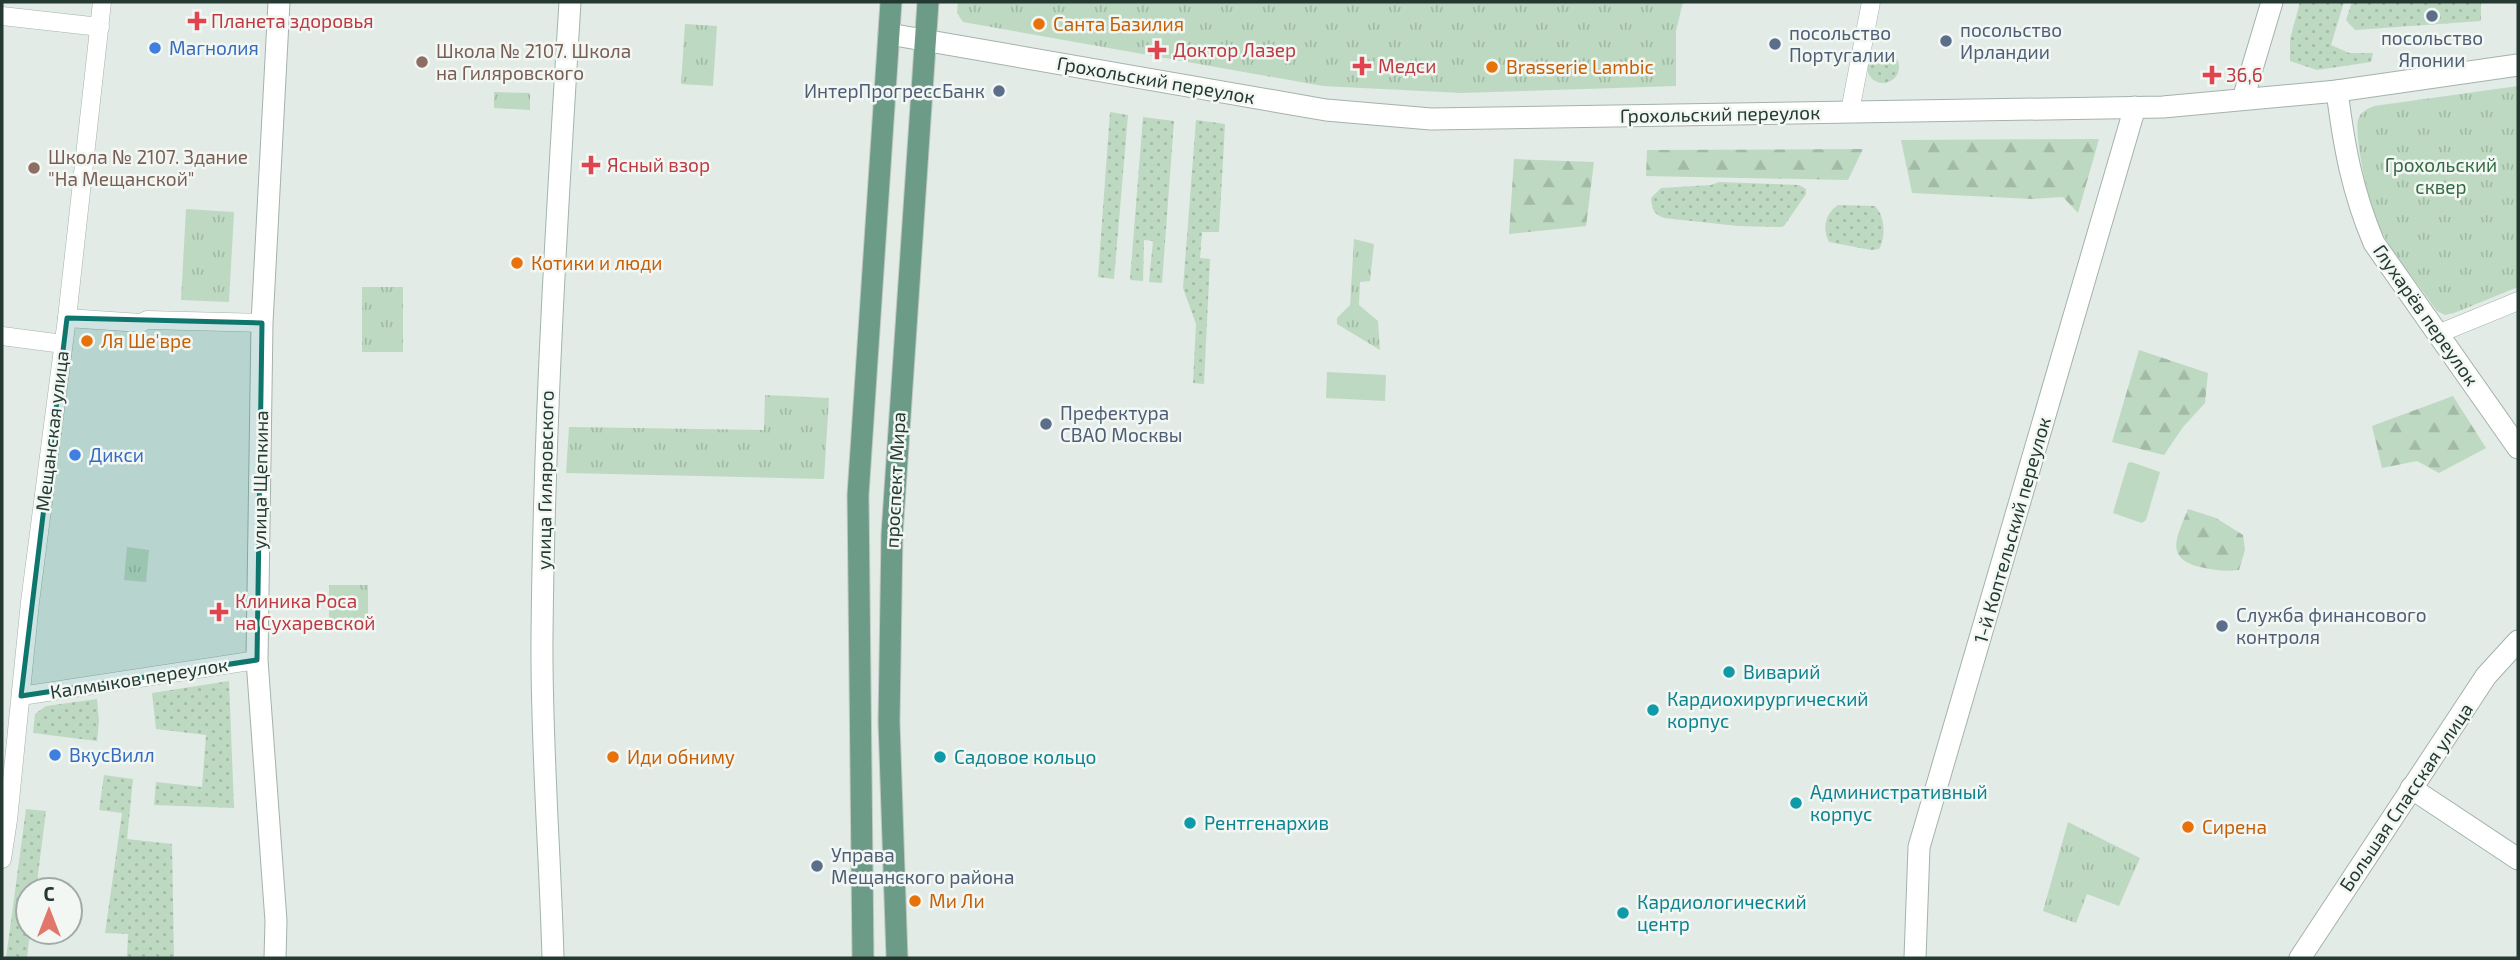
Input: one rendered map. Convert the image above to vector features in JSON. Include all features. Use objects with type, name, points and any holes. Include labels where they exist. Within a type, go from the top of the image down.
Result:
[{"type":"main road","name":"проспект Мира","points":[[863,958],[858,508],[891,2]]},
{"type":"main road","name":"проспект Мира","points":[[897,958],[889,722],[892,534],[928,2]]},
{"type":"street","name":"Мещанская улица","points":[[2,859],[102,2]]},
{"type":"street","name":"улица Щепкина","points":[[275,958],[276,921],[257,660],[262,323],[279,2]]},
{"type":"street","name":"улица Гиляровского","points":[[553,958],[542,639],[545,471],[553,288],[570,2]]},
{"type":"street","points":[[1850,111],[1871,2]]},
{"type":"street","points":[[2243,99],[2272,2]]},
{"type":"street","points":[[2,16],[100,27]]},
{"type":"street","name":"Грохольский переулок","points":[[889,34],[1369,115],[1495,119],[2163,107],[2337,91],[2518,65]]},
{"type":"street","name":"Глухарёв переулок","points":[[2337,91],[2346,158],[2361,213],[2382,255],[2440,333],[2518,448]]},
{"type":"street","name":"1-й Коптельский переулок","points":[[1915,958],[1919,846],[2135,107]]},
{"type":"street","points":[[2440,333],[2518,301]]},
{"type":"street","points":[[67,318],[141,323],[147,320],[262,323]]},
{"type":"street","points":[[2,336],[63,344]]},
{"type":"street","name":"Большая Спасская улица","points":[[2300,958],[2486,676],[2518,641]]},
{"type":"street","name":"Калмыков переулок","points":[[21,696],[257,660]]},
{"type":"street","points":[[2411,788],[2518,859]]},
{"type":"highlighted area","points":[[67,318],[262,323],[257,660],[21,696]]},
{"type":"green space","points":[[958,2],[1683,2],[1676,31],[1676,86],[1461,93],[1323,86],[963,22],[957,13]]},
{"type":"green space","points":[[2300,2],[2344,2],[2331,45],[2349,53],[2373,53],[2371,62],[2317,70],[2290,61],[2290,39]]},
{"type":"green space","points":[[2352,2],[2481,2],[2481,21],[2355,30],[2346,20]]},
{"type":"green space","points":[[685,24],[717,26],[713,86],[681,84]]},
{"type":"green space","points":[[1883,51],[1895,55],[1899,67],[1895,79],[1883,83],[1871,79],[1867,67],[1871,55]]},
{"type":"green space","name":"Грохольский сквер","points":[[2518,86],[2518,287],[2445,315],[2437,311],[2389,244],[2376,221],[2363,170],[2358,120],[2362,113],[2374,106]]},
{"type":"green space","points":[[494,92],[530,93],[530,110],[494,108]]},
{"type":"green space","points":[[1110,112],[1128,115],[1114,279],[1098,277]]},
{"type":"green space","points":[[1143,117],[1174,121],[1162,283],[1149,282],[1153,241],[1144,240],[1143,281],[1130,280]]},
{"type":"green space","points":[[1196,120],[1225,124],[1219,232],[1202,232],[1200,258],[1210,259],[1204,384],[1193,383],[1196,324],[1183,288]]},
{"type":"green space","points":[[2099,139],[2078,213],[2063,197],[2032,199],[1912,193],[1901,140]]},
{"type":"green space","points":[[1863,149],[1848,180],[1646,176],[1647,150]]},
{"type":"green space","points":[[1514,159],[1594,162],[1586,226],[1509,234]]},
{"type":"green space","points":[[1719,182],[1799,185],[1806,189],[1806,194],[1784,226],[1779,227],[1738,226],[1664,218],[1655,213],[1651,198],[1661,188],[1711,185]]},
{"type":"green space","points":[[1838,205],[1875,206],[1881,215],[1883,227],[1883,239],[1879,249],[1829,242],[1826,222]]},
{"type":"green space","points":[[186,209],[234,212],[229,302],[181,300]]},
{"type":"green space","points":[[1354,239],[1374,244],[1370,281],[1360,282],[1359,305],[1378,321],[1380,350],[1337,324],[1337,318],[1350,305]]},
{"type":"green space","points":[[362,287],[403,287],[403,352],[362,352]]},
{"type":"green space","points":[[2139,350],[2208,373],[2205,403],[2183,427],[2164,455],[2112,442]]},
{"type":"green space","points":[[1327,372],[1386,375],[1385,401],[1326,398]]},
{"type":"green space","points":[[765,395],[829,398],[824,479],[566,473],[569,427],[764,430]]},
{"type":"green space","points":[[2453,396],[2486,448],[2439,473],[2417,461],[2382,468],[2372,426]]},
{"type":"green space","points":[[2128,463],[2160,472],[2146,520],[2142,523],[2113,513]]},
{"type":"green space","points":[[2188,509],[2216,518],[2243,535],[2245,550],[2239,570],[2200,567],[2181,558],[2176,544]]},
{"type":"green space","points":[[127,547],[149,550],[146,582],[124,580]]},
{"type":"green space","points":[[329,585],[368,585],[368,623],[329,623]]},
{"type":"green space","points":[[229,681],[234,808],[154,805],[156,782],[202,787],[206,735],[156,729],[152,693]]},
{"type":"green space","points":[[97,699],[97,741],[33,733],[35,714],[46,706]]},
{"type":"green space","points":[[104,775],[133,779],[127,839],[172,844],[174,958],[127,958],[128,934],[105,933],[122,813],[99,810]]},
{"type":"green space","points":[[26,809],[46,811],[38,876],[17,876]]},
{"type":"green space","points":[[2068,822],[2140,858],[2119,906],[2087,894],[2076,923],[2043,911]]},
{"type":"green space","points":[[14,898],[14,946],[28,946],[27,958],[6,958]]},
{"type":"place","name":"посольство Японии","points":[[2432,16]]},
{"type":"place","name":"Планета здоровья","points":[[197,21]]},
{"type":"place","name":"Санта Базилия","points":[[1039,24]]},
{"type":"place","name":"посольство Ирландии","points":[[1946,41]]},
{"type":"place","name":"посольство Португалии","points":[[1775,44]]},
{"type":"place","name":"Магнолия","points":[[155,48]]},
{"type":"place","name":"Доктор Лазер","points":[[1157,50]]},
{"type":"place","name":"Школа № 2107. Школа на Гиляровского","points":[[422,62]]},
{"type":"place","name":"Медси","points":[[1362,66]]},
{"type":"place","name":"Brasserie Lambic","points":[[1492,67]]},
{"type":"place","name":"36,6","points":[[2212,75]]},
{"type":"place","name":"ИнтерПрогрессБанк","points":[[999,91]]},
{"type":"place","name":"Ясный взор","points":[[591,165]]},
{"type":"place","name":"Школа № 2107. Здание \"На Мещанской\"","points":[[34,168]]},
{"type":"place","name":"Котики и люди","points":[[517,263]]},
{"type":"place","name":"Ля Ше'вре","points":[[87,341]]},
{"type":"place","name":"Префектура СВАО Москвы","points":[[1046,424]]},
{"type":"place","name":"Дикси","points":[[75,455]]},
{"type":"place","name":"Клиника Роса на Сухаревской","points":[[219,612]]},
{"type":"place","name":"Служба финансового контроля","points":[[2222,626]]},
{"type":"place","name":"Виварий","points":[[1729,672]]},
{"type":"place","name":"Кардиохирургический корпус","points":[[1653,710]]},
{"type":"place","name":"ВкусВилл","points":[[55,755]]},
{"type":"place","name":"Иди обниму","points":[[613,757]]},
{"type":"place","name":"Садовое кольцо","points":[[940,757]]},
{"type":"place","name":"Административный корпус","points":[[1796,803]]},
{"type":"place","name":"Рентгенархив","points":[[1190,823]]},
{"type":"place","name":"Сирена","points":[[2188,827]]},
{"type":"place","name":"Управа Мещанского района","points":[[817,866]]},
{"type":"place","name":"Ми Ли","points":[[915,901]]},
{"type":"place","name":"Кардиологический центр","points":[[1623,913]]}]
